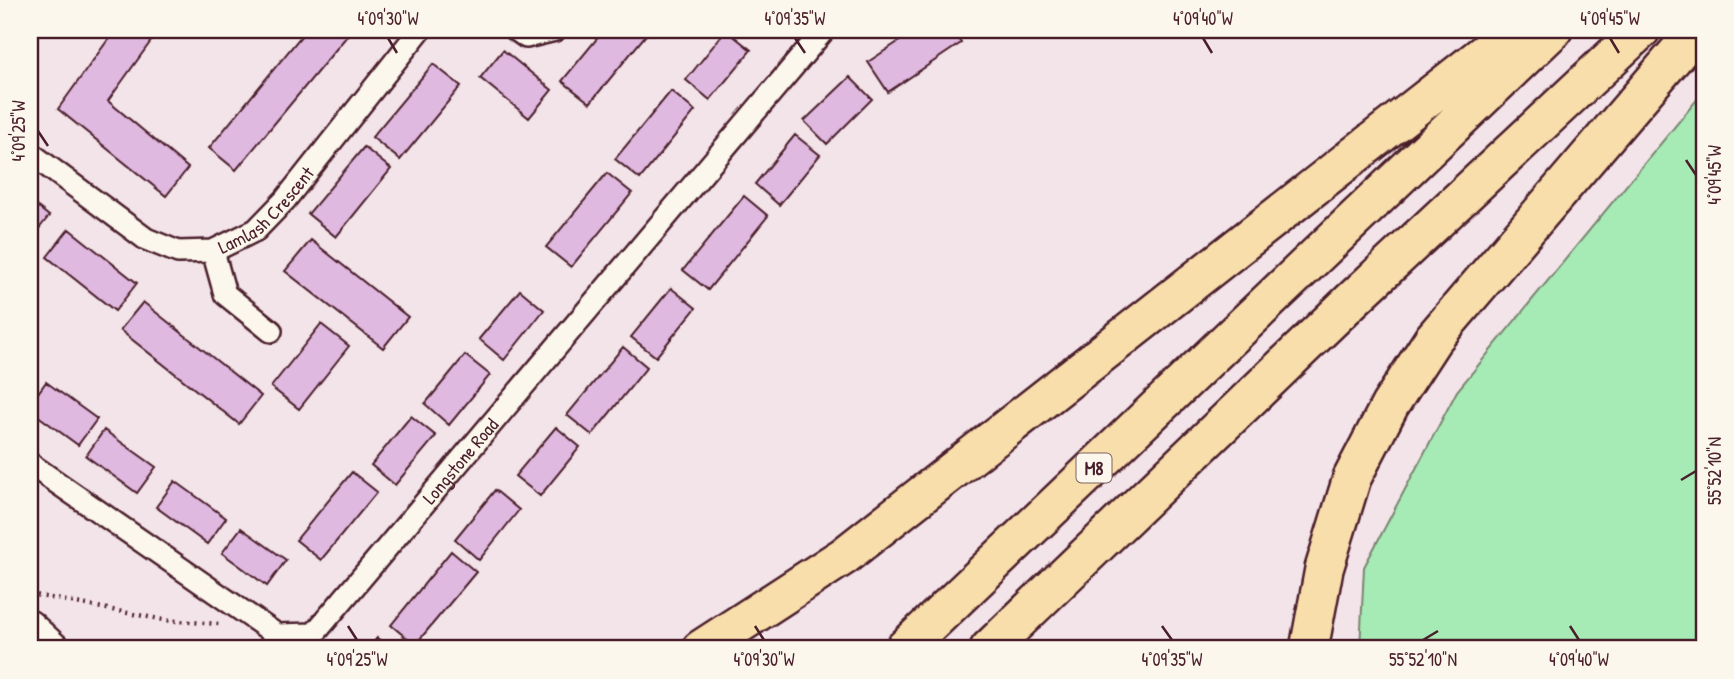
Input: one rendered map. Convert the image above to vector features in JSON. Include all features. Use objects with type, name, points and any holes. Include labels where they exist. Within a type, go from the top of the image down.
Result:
[{"type":"highway","points":[[701,649],[844,556],[1514,30]]},
{"type":"highway","name":"M8","points":[[904,649],[1553,30]]},
{"type":"highway","points":[[989,649],[1351,301],[1641,30]]},
{"type":"highway","points":[[1309,649],[1324,569],[1352,478],[1390,405],[1433,339],[1697,30]]},
{"type":"main road","points":[[30,625],[56,649]]},
{"type":"street","name":"Lamlash Crescent","points":[[30,153],[146,239],[178,252],[213,251],[256,230],[278,208],[420,30]]},
{"type":"street","points":[[516,30],[526,37],[555,30]]},
{"type":"street","name":"Longstone Road","points":[[30,464],[277,635],[314,634],[824,30]]},
{"type":"street","points":[[213,251],[225,294],[271,331]]},
{"type":"path","points":[[30,594],[164,620],[266,628]]},
{"type":"green space","points":[[1704,91],[1704,649],[1360,649],[1364,567],[1457,391]]},
{"type":"building","points":[[115,30],[159,30],[108,101],[188,168],[166,196],[58,109]]},
{"type":"building","points":[[306,30],[352,30],[236,170],[209,148]]},
{"type":"building","points":[[604,30],[650,30],[590,103],[562,81]]},
{"type":"building","points":[[726,30],[751,50],[710,100],[686,80]]},
{"type":"building","points":[[916,30],[952,30],[961,43],[888,92],[868,62]]},
{"type":"building","points":[[503,50],[552,90],[529,118],[480,78]]},
{"type":"building","points":[[433,64],[461,86],[400,160],[372,137]]},
{"type":"building","points":[[850,77],[872,99],[827,144],[804,121]]},
{"type":"building","points":[[671,91],[695,111],[640,179],[615,159]]},
{"type":"building","points":[[795,135],[820,155],[779,205],[755,184]]},
{"type":"building","points":[[364,147],[391,169],[336,237],[308,214]]},
{"type":"building","points":[[607,173],[632,193],[571,267],[546,247]]},
{"type":"building","points":[[744,196],[768,216],[708,290],[683,270]]},
{"type":"building","points":[[30,201],[49,216],[30,240]]},
{"type":"building","points":[[69,229],[137,283],[115,311],[47,257]]},
{"type":"building","points":[[311,240],[408,317],[383,348],[285,271]]},
{"type":"building","points":[[671,288],[696,308],[656,357],[631,337]]},
{"type":"building","points":[[520,290],[544,310],[504,360],[479,339]]},
{"type":"building","points":[[143,302],[261,396],[239,424],[120,330]]},
{"type":"building","points":[[321,324],[349,346],[299,409],[271,387]]},
{"type":"building","points":[[623,347],[647,367],[592,435],[567,415]]},
{"type":"building","points":[[465,355],[490,375],[449,425],[425,404]]},
{"type":"building","points":[[46,382],[97,419],[78,445],[30,410],[30,404]]},
{"type":"building","points":[[411,416],[436,436],[395,485],[371,465]]},
{"type":"building","points":[[556,427],[580,447],[540,496],[515,476]]},
{"type":"building","points":[[104,430],[156,467],[137,493],[86,456]]},
{"type":"building","points":[[352,472],[377,492],[321,560],[296,540]]},
{"type":"building","points":[[175,481],[226,518],[207,544],[156,507]]},
{"type":"building","points":[[495,490],[519,510],[479,560],[455,539]]},
{"type":"building","points":[[241,528],[286,560],[267,586],[222,553]]},
{"type":"building","points":[[451,551],[476,572],[415,645],[391,625]]},
{"type":"building","points":[[377,638],[391,649],[368,649]]}]
